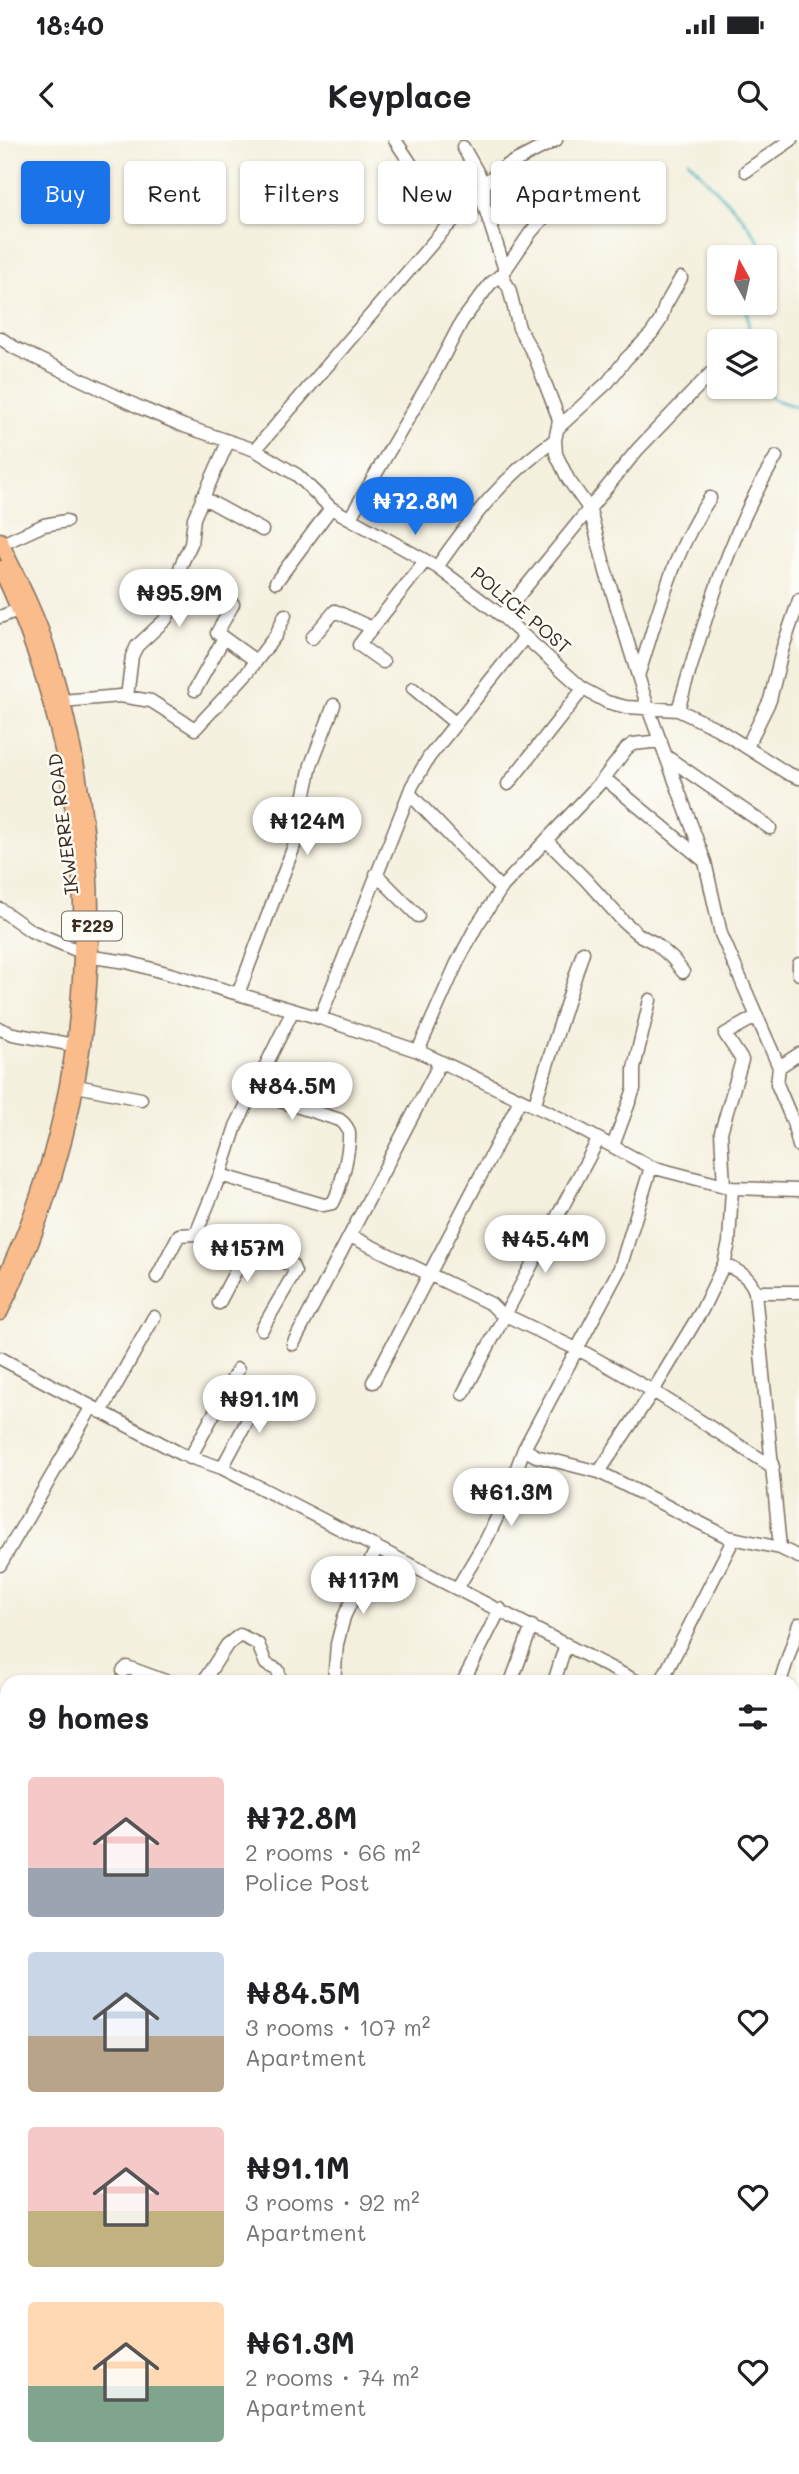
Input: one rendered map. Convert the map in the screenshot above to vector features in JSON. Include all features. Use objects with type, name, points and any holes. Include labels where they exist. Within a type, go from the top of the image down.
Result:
[{"type":"main road","name":"IKWERRE ROAD","points":[[0,1313],[32,1245],[42,1216],[59,1163],[77,1086],[87,954],[88,846],[73,741],[62,701],[32,607],[1,542]]},
{"type":"main road","name":"F229","points":[[0,568],[19,611],[54,716],[71,795],[87,954],[67,1089],[49,1161],[19,1244],[0,1287]]},
{"type":"street","points":[[395,140],[409,161]]},
{"type":"street","points":[[477,194],[484,184],[506,166],[556,140]]},
{"type":"street","points":[[746,172],[792,140]]},
{"type":"street","points":[[463,147],[484,184],[484,205],[504,267],[503,273],[519,328],[535,357],[557,414],[556,454],[590,510],[648,708],[705,862],[721,934],[779,1067],[776,1084],[793,1122],[799,1146]]},
{"type":"street","points":[[255,450],[450,224]]},
{"type":"street","points":[[350,518],[462,321],[490,284],[503,273],[538,224]]},
{"type":"street","points":[[383,662],[359,645],[372,628],[503,482],[608,382],[651,334],[681,278]]},
{"type":"street","name":"POLICE POST","points":[[0,338],[75,378],[184,426],[255,450],[297,475],[331,508],[431,564],[502,616],[583,689],[607,702],[626,707],[677,710],[716,728],[799,778]]},
{"type":"street","points":[[502,616],[638,449],[707,377]]},
{"type":"street","points":[[127,697],[132,656],[137,646],[166,619],[170,611],[181,565],[191,544],[194,518],[228,442]]},
{"type":"street","points":[[677,710],[722,570],[747,511],[776,457]]},
{"type":"street","points":[[202,497],[262,530]]},
{"type":"street","points":[[639,673],[671,570],[695,519],[710,498]]},
{"type":"street","points":[[275,582],[331,508]]},
{"type":"street","points":[[1,542],[44,525],[66,521]]},
{"type":"street","points":[[747,747],[769,700],[799,600]]},
{"type":"street","points":[[233,604],[217,633],[256,662]]},
{"type":"street","points":[[0,617],[19,611]]},
{"type":"street","points":[[312,638],[335,611],[372,628]]},
{"type":"street","points":[[62,701],[99,696],[151,701],[195,729],[256,662],[276,635],[285,615]]},
{"type":"street","points":[[320,1018],[409,793],[429,757],[525,637]]},
{"type":"street","points":[[195,690],[224,638]]},
{"type":"street","points":[[413,688],[456,723]]},
{"type":"street","points":[[508,784],[583,689]]},
{"type":"street","points":[[239,994],[294,846],[311,765],[334,705]]},
{"type":"street","points":[[418,1051],[457,963],[476,927],[501,890],[633,744],[662,741]]},
{"type":"street","points":[[667,757],[770,828]]},
{"type":"street","points":[[604,778],[705,862]]},
{"type":"street","points":[[409,793],[501,890]]},
{"type":"street","points":[[547,841],[623,921],[639,935],[655,943],[683,972]]},
{"type":"street","points":[[376,874],[418,916]]},
{"type":"street","points":[[0,909],[32,930],[87,954],[127,962],[239,994],[418,1051],[534,1106],[651,1167],[728,1187],[799,1190]]},
{"type":"street","points":[[534,1106],[583,952]]},
{"type":"street","points":[[799,964],[799,974]]},
{"type":"street","points":[[613,1146],[634,1089],[634,1068],[650,1000]]},
{"type":"street","points":[[196,1234],[236,1126],[293,1010]]},
{"type":"street","points":[[599,1472],[653,1391],[702,1310],[724,1264],[729,1243],[728,1187],[721,1132],[742,1060],[725,1034],[757,1016]]},
{"type":"street","points":[[0,1030],[74,1045]]},
{"type":"street","points":[[779,1067],[799,1054]]},
{"type":"street","points":[[293,1344],[440,1063]]},
{"type":"street","points":[[77,1086],[141,1099]]},
{"type":"street","points":[[220,1175],[324,1205],[332,1203],[337,1195],[348,1149],[349,1130],[346,1125],[340,1119],[252,1092]]},
{"type":"street","points":[[373,1382],[520,1100]]},
{"type":"street","points":[[463,1394],[598,1140]]},
{"type":"street","points":[[458,1587],[502,1507],[524,1449],[620,1269],[651,1167]]},
{"type":"street","points":[[157,1277],[179,1235],[196,1234],[274,1258],[295,1269],[295,1272],[262,1329]]},
{"type":"street","points":[[350,1236],[577,1349],[653,1391],[773,1466]]},
{"type":"street","points":[[219,1303],[247,1249]]},
{"type":"street","points":[[724,1264],[752,1282],[755,1292],[780,1548]]},
{"type":"street","points":[[755,1292],[799,1292]]},
{"type":"street","points":[[0,1565],[155,1317]]},
{"type":"street","points":[[0,1358],[190,1458],[222,1468],[625,1675]]},
{"type":"street","points":[[190,1458],[238,1369]]},
{"type":"street","points":[[222,1468],[260,1397],[279,1384]]},
{"type":"street","points":[[524,1449],[536,1456],[599,1472],[734,1538],[780,1548],[799,1557]]},
{"type":"street","points":[[665,1675],[734,1538]]},
{"type":"street","points":[[335,1675],[337,1644],[344,1618],[377,1547]]},
{"type":"street","points":[[467,1675],[500,1609]]},
{"type":"street","points":[[782,1675],[799,1624]]},
{"type":"street","points":[[514,1675],[532,1626]]},
{"type":"street","points":[[208,1675],[227,1645],[240,1634],[258,1644],[266,1664],[278,1670],[279,1675]]},
{"type":"street","points":[[556,1675],[566,1644]]},
{"type":"street","points":[[123,1671],[127,1667],[149,1675]]},
{"type":"waterway","points":[[688,160],[742,217],[759,241],[758,245]]},
{"type":"waterway","points":[[747,315],[749,329]]},
{"type":"waterway","points":[[773,399],[799,408]]}]
